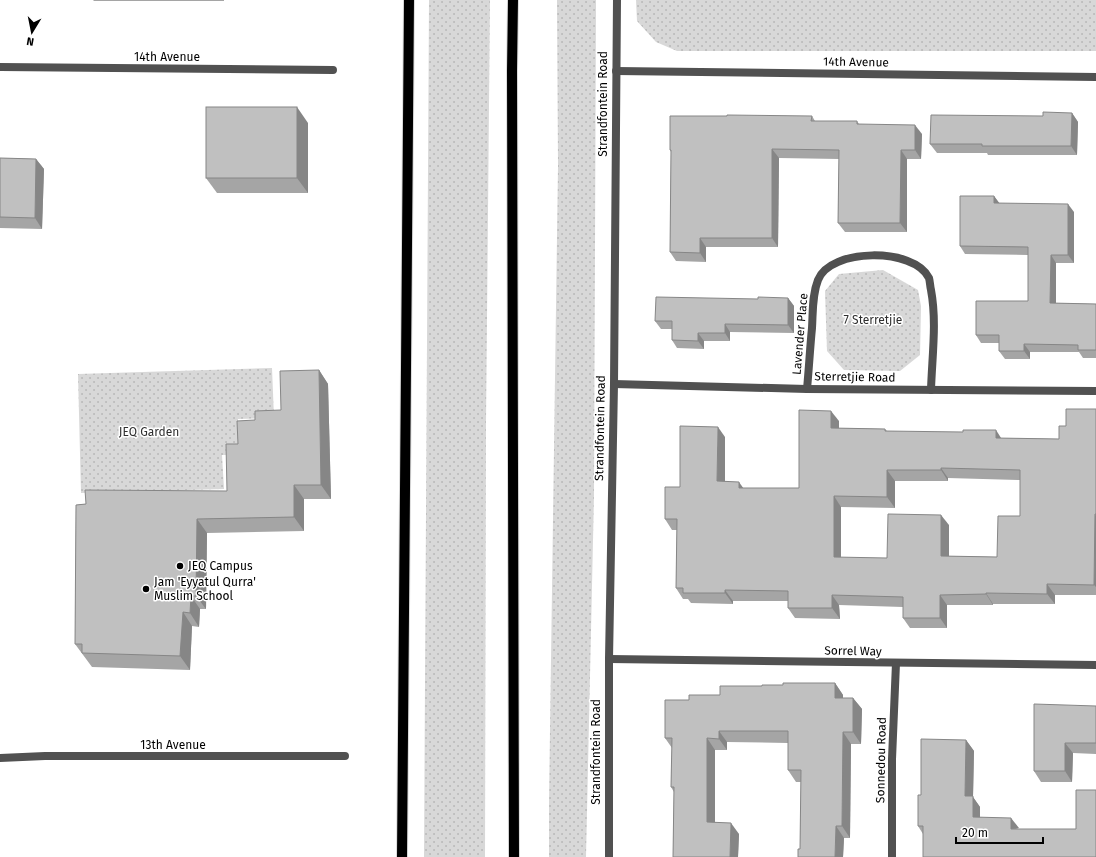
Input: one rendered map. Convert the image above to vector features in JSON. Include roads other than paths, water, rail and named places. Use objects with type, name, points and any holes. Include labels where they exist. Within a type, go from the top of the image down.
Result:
[{"type":"main road","points":[[402,857],[409,0]]},
{"type":"main road","points":[[513,0],[514,857]]},
{"type":"street","name":"Strandfontein Road","points":[[608,857],[617,0]]},
{"type":"street","name":"14th Avenue","points":[[0,67],[333,70]]},
{"type":"street","name":"14th Avenue","points":[[616,71],[1096,77]]},
{"type":"street","name":"Lavender Place","points":[[807,389],[814,295],[818,278],[832,264],[842,260],[858,256],[888,256],[902,258],[915,264],[929,278],[933,302],[931,390]]},
{"type":"street","name":"Sterretjie Road","points":[[614,384],[807,389],[1096,391]]},
{"type":"street","name":"Sorrel Way","points":[[609,660],[1096,665]]},
{"type":"street","name":"Sonnedou Road","points":[[892,857],[892,760],[896,663]]},
{"type":"street","name":"13th Avenue","points":[[0,758],[45,756],[345,756]]},
{"type":"place","name":"JEQ Campus","points":[[180,566]]},
{"type":"place","name":"Jam 'Eyyatul Qurra' Muslim School","points":[[146,589]]},
{"type":"park label","name":"7 Sterretjie","points":[[873,320]]},
{"type":"park label","name":"JEQ Garden","points":[[149,432]]}]
